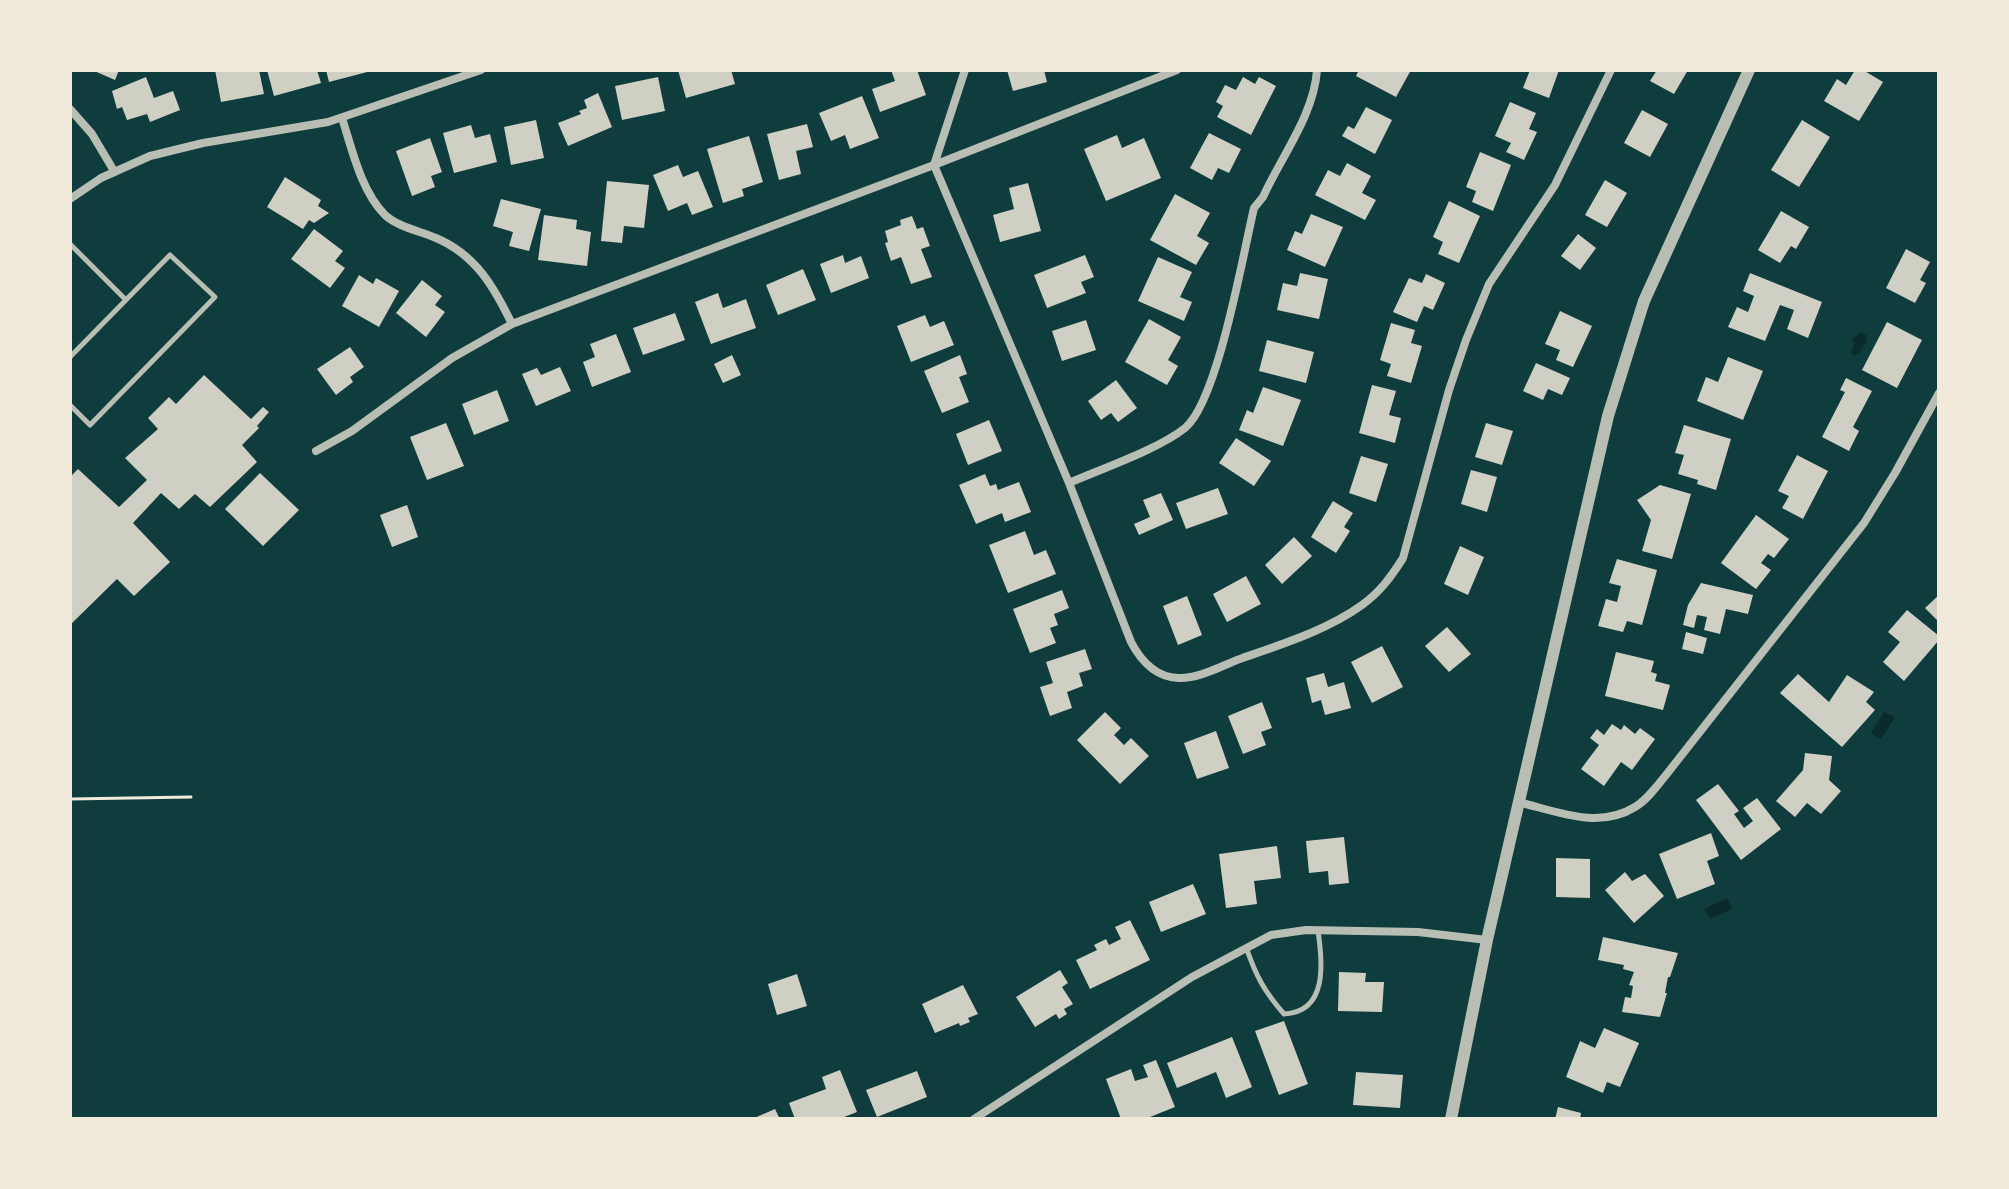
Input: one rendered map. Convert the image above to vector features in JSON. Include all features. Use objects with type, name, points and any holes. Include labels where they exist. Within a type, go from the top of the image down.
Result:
[{"type":"street","points":[[70,199],[114,171],[150,156],[342,118],[481,70]]},
{"type":"street","points":[[965,70],[934,165],[1069,483],[1131,642],[1138,656],[1153,670],[1178,678],[1189,677],[1301,637],[1355,610],[1388,583],[1403,558],[1449,390],[1489,284],[1555,185],[1611,70]]},
{"type":"street","points":[[316,451],[352,431],[452,358],[512,324],[1177,70]]},
{"type":"street","points":[[1069,483],[1165,439],[1186,427],[1194,417],[1213,381],[1254,208],[1263,197],[1305,115],[1314,91],[1317,70]]},
{"type":"street","points":[[1451,1119],[1518,802],[1591,485],[1625,356],[1644,301],[1749,70]]},
{"type":"street","points":[[70,109],[92,134],[114,171]]},
{"type":"street","points":[[342,118],[365,182],[384,214],[464,253],[494,289],[512,324]]},
{"type":"street","points":[[1518,802],[1586,819],[1612,816],[1638,806],[1666,775],[1864,523],[1939,393]]},
{"type":"street","points":[[974,1119],[1192,977],[1245,946],[1285,932],[1418,932],[1487,940]]},
{"type":"lane","points":[[70,244],[126,300]]},
{"type":"lane","points":[[70,357],[170,255],[215,297],[90,425],[70,405]]},
{"type":"lane","points":[[1245,946],[1263,989],[1284,1014],[1294,1014],[1308,1006],[1320,988],[1322,976],[1318,930]]},
{"type":"path","points":[[70,799],[191,797]]},
{"type":"water","points":[[1860,333],[1866,335],[1867,340],[1859,354],[1854,356],[1851,352],[1854,345],[1852,339]]},
{"type":"water","points":[[1884,712],[1895,717],[1881,739],[1871,733]]},
{"type":"water","points":[[1727,898],[1732,909],[1710,919],[1704,909]]},
{"type":"building","points":[[92,70],[119,70],[115,80]]},
{"type":"building","points":[[215,70],[259,70],[264,94],[221,102]]},
{"type":"building","points":[[267,70],[317,70],[321,83],[274,96]]},
{"type":"building","points":[[326,70],[370,70],[371,71],[329,82]]},
{"type":"building","points":[[678,70],[731,70],[735,84],[686,98]]},
{"type":"building","points":[[891,70],[917,70],[926,95],[880,112],[872,89],[895,81]]},
{"type":"building","points":[[1007,70],[1044,70],[1047,82],[1013,91]]},
{"type":"building","points":[[1359,70],[1411,70],[1396,97],[1356,76]]},
{"type":"building","points":[[1530,70],[1559,70],[1549,98],[1523,88]]},
{"type":"building","points":[[1657,70],[1688,70],[1674,94],[1650,81]]},
{"type":"building","points":[[1855,70],[1863,70],[1883,82],[1859,121],[1824,101],[1837,79],[1846,85]]},
{"type":"building","points":[[146,77],[154,98],[173,91],[180,110],[150,122],[147,114],[127,120],[122,107],[117,109],[112,91]]},
{"type":"building","points":[[658,77],[665,111],[622,120],[615,86]]},
{"type":"building","points":[[1243,77],[1255,84],[1259,77],[1276,86],[1251,135],[1217,117],[1223,106],[1216,102],[1225,85],[1236,90]]},
{"type":"building","points":[[598,93],[612,127],[568,146],[558,123],[581,114],[579,111],[587,108],[584,100]]},
{"type":"building","points":[[862,96],[879,138],[850,149],[845,135],[831,141],[819,113]]},
{"type":"building","points":[[1510,102],[1536,113],[1529,129],[1537,132],[1524,160],[1506,152],[1511,143],[1495,136]]},
{"type":"building","points":[[1366,107],[1392,120],[1375,154],[1342,136],[1348,126],[1354,129]]},
{"type":"building","points":[[1642,110],[1668,124],[1650,157],[1624,143]]},
{"type":"building","points":[[536,120],[544,158],[511,165],[504,127]]},
{"type":"building","points":[[1802,120],[1830,137],[1799,187],[1771,170]]},
{"type":"building","points":[[807,124],[813,147],[796,151],[801,174],[779,180],[767,134]]},
{"type":"building","points":[[471,125],[475,138],[490,134],[497,162],[454,173],[443,133]]},
{"type":"building","points":[[1209,133],[1241,149],[1229,173],[1218,168],[1212,180],[1190,168]]},
{"type":"building","points":[[1117,135],[1122,148],[1144,138],[1161,178],[1106,201],[1084,149]]},
{"type":"building","points":[[749,136],[763,182],[742,189],[744,196],[723,203],[707,149]]},
{"type":"building","points":[[430,138],[442,172],[431,176],[435,187],[412,196],[396,151]]},
{"type":"building","points":[[1480,152],[1511,165],[1493,211],[1472,202],[1476,191],[1466,187]]},
{"type":"building","points":[[1347,163],[1371,176],[1362,193],[1376,200],[1365,220],[1315,195],[1328,170],[1340,176]]},
{"type":"building","points":[[678,165],[683,177],[698,171],[713,207],[692,215],[687,203],[668,211],[653,175]]},
{"type":"building","points":[[285,177],[321,200],[318,206],[329,213],[314,223],[309,220],[303,229],[267,207]]},
{"type":"building","points":[[1605,180],[1627,193],[1607,227],[1585,215]]},
{"type":"building","points":[[607,181],[649,185],[644,228],[624,226],[622,243],[601,241]]},
{"type":"building","points":[[1028,183],[1041,231],[1000,242],[993,215],[1014,209],[1009,188]]},
{"type":"building","points":[[1175,194],[1210,213],[1197,236],[1209,243],[1196,265],[1150,240]]},
{"type":"building","points":[[501,199],[541,209],[529,251],[509,246],[513,232],[493,226]]},
{"type":"building","points":[[1449,201],[1480,216],[1459,263],[1438,254],[1443,242],[1433,237]]},
{"type":"building","points":[[1781,211],[1809,227],[1796,249],[1791,246],[1780,263],[1758,250]]},
{"type":"building","points":[[1311,214],[1343,227],[1325,267],[1287,250],[1295,231],[1302,234]]},
{"type":"building","points":[[544,215],[577,220],[576,229],[591,232],[587,266],[538,260]]},
{"type":"building","points":[[912,216],[917,229],[923,227],[930,246],[921,249],[932,277],[911,284],[901,257],[891,261],[885,231],[901,225],[900,220]]},
{"type":"building","points":[[314,229],[343,251],[335,261],[345,268],[330,288],[291,259]]},
{"type":"building","points":[[1578,234],[1596,248],[1580,270],[1561,256]]},
{"type":"building","points":[[1906,249],[1930,262],[1920,280],[1926,283],[1915,303],[1886,288]]},
{"type":"building","points":[[843,255],[845,263],[861,256],[869,278],[831,293],[820,264]]},
{"type":"building","points":[[1085,255],[1094,277],[1081,282],[1086,293],[1047,308],[1034,275]]},
{"type":"building","points":[[1158,257],[1192,272],[1180,297],[1192,302],[1184,321],[1138,301]]},
{"type":"building","points":[[803,269],[816,300],[778,315],[766,285]]},
{"type":"building","points":[[1300,273],[1328,279],[1319,319],[1277,310],[1283,283],[1297,286]]},
{"type":"building","points":[[1750,273],[1822,302],[1808,338],[1787,329],[1794,310],[1780,305],[1765,341],[1728,327],[1737,307],[1748,312],[1754,296],[1743,291]]},
{"type":"building","points":[[1426,274],[1445,283],[1433,310],[1424,306],[1417,322],[1393,312],[1409,278],[1422,283]]},
{"type":"building","points":[[359,275],[373,284],[376,278],[399,291],[379,327],[342,306]]},
{"type":"building","points":[[422,280],[442,296],[435,305],[445,312],[426,337],[396,313]]},
{"type":"building","points":[[718,293],[723,308],[746,299],[756,328],[711,344],[695,302]]},
{"type":"building","points":[[1560,311],[1592,326],[1573,367],[1556,360],[1560,350],[1545,344]]},
{"type":"building","points":[[675,313],[685,340],[643,355],[633,328]]},
{"type":"building","points":[[925,315],[930,327],[944,321],[954,345],[911,362],[897,326]]},
{"type":"building","points":[[1149,319],[1181,337],[1168,360],[1178,366],[1167,385],[1125,362]]},
{"type":"building","points":[[1086,320],[1096,350],[1062,361],[1052,331]]},
{"type":"building","points":[[1887,322],[1922,340],[1897,388],[1862,370]]},
{"type":"building","points":[[1391,323],[1415,330],[1411,343],[1422,346],[1411,383],[1387,376],[1391,364],[1380,360]]},
{"type":"building","points":[[616,334],[631,372],[592,387],[583,362],[595,357],[590,344]]},
{"type":"building","points":[[1267,340],[1314,352],[1306,383],[1259,371]]},
{"type":"building","points":[[350,347],[364,367],[350,377],[353,382],[336,395],[317,369]]},
{"type":"building","points":[[732,355],[741,375],[723,383],[714,364]]},
{"type":"building","points":[[960,355],[967,374],[959,377],[969,402],[942,413],[924,371]]},
{"type":"building","points":[[1728,357],[1763,371],[1743,420],[1697,401],[1706,377],[1718,382]]},
{"type":"building","points":[[1536,363],[1570,378],[1562,395],[1548,389],[1543,400],[1523,391]]},
{"type":"building","points":[[560,367],[571,391],[536,406],[522,374],[537,368],[541,375]]},
{"type":"building","points":[[204,375],[251,419],[263,407],[269,412],[242,445],[257,462],[210,507],[195,494],[179,509],[161,493],[133,523],[170,562],[134,596],[117,579],[70,625],[70,477],[78,469],[119,507],[147,480],[125,458],[158,429],[148,418],[169,397],[176,404]]},
{"type":"building","points":[[1846,378],[1872,391],[1853,427],[1859,431],[1849,451],[1822,437],[1845,392],[1840,390]]},
{"type":"building","points":[[1116,380],[1137,408],[1118,422],[1111,413],[1101,420],[1088,401]]},
{"type":"building","points":[[1372,385],[1396,391],[1389,415],[1401,418],[1395,443],[1359,433]]},
{"type":"building","points":[[1263,387],[1301,400],[1283,446],[1239,430],[1247,410],[1253,413]]},
{"type":"building","points":[[497,390],[509,421],[474,435],[462,404]]},
{"type":"building","points":[[989,420],[1002,451],[968,465],[956,434]]},
{"type":"building","points":[[446,423],[464,466],[427,480],[410,437]]},
{"type":"building","points":[[1486,423],[1513,431],[1502,465],[1475,457]]},
{"type":"building","points":[[1684,425],[1731,439],[1716,490],[1678,474],[1684,455],[1675,453]]},
{"type":"building","points":[[1236,438],[1271,461],[1254,486],[1219,463]]},
{"type":"building","points":[[1797,455],[1828,471],[1803,519],[1782,508],[1789,496],[1778,491]]},
{"type":"building","points":[[1361,456],[1388,464],[1376,502],[1349,493]]},
{"type":"building","points":[[1471,470],[1497,477],[1487,512],[1461,504]]},
{"type":"building","points":[[260,473],[299,510],[263,546],[225,509]]},
{"type":"building","points":[[985,474],[990,486],[996,484],[998,490],[1019,482],[1031,512],[1005,522],[1002,513],[976,524],[959,485]]},
{"type":"building","points":[[1660,485],[1691,494],[1672,559],[1642,551],[1651,520],[1637,500]]},
{"type":"building","points":[[1218,488],[1228,514],[1186,529],[1176,503]]},
{"type":"building","points":[[1161,493],[1173,520],[1139,535],[1134,524],[1150,517],[1143,500]]},
{"type":"building","points":[[1333,501],[1353,513],[1344,527],[1350,531],[1336,553],[1311,537]]},
{"type":"building","points":[[407,505],[418,537],[392,547],[380,515]]},
{"type":"building","points":[[1756,515],[1789,539],[1774,558],[1768,554],[1761,563],[1771,570],[1756,589],[1721,563]]},
{"type":"building","points":[[1025,531],[1034,555],[1046,550],[1056,574],[1008,593],[989,545]]},
{"type":"building","points":[[1294,537],[1312,556],[1282,584],[1265,565]]},
{"type":"building","points":[[1460,546],[1484,557],[1468,595],[1444,584]]},
{"type":"building","points":[[1617,559],[1657,570],[1642,625],[1627,621],[1623,632],[1598,626],[1606,599],[1617,602],[1621,586],[1609,583]]},
{"type":"building","points":[[1246,576],[1261,604],[1227,622],[1213,594]]},
{"type":"building","points":[[1701,583],[1753,595],[1748,614],[1726,609],[1720,634],[1704,630],[1707,617],[1697,615],[1694,628],[1683,625],[1688,605]]},
{"type":"building","points":[[1062,590],[1069,608],[1054,614],[1058,625],[1050,628],[1056,643],[1030,653],[1013,609]]},
{"type":"building","points":[[1939,595],[1939,622],[1925,608]]},
{"type":"building","points":[[1187,596],[1202,635],[1178,645],[1163,606]]},
{"type":"building","points":[[1907,610],[1939,636],[1939,640],[1904,681],[1883,662],[1900,642],[1888,632]]},
{"type":"building","points":[[1447,627],[1471,654],[1449,672],[1425,646]]},
{"type":"building","points":[[1686,632],[1707,638],[1703,654],[1682,649]]},
{"type":"building","points":[[1382,646],[1403,687],[1372,703],[1351,662]]},
{"type":"building","points":[[1085,649],[1092,669],[1079,673],[1083,686],[1067,692],[1072,708],[1050,716],[1040,687],[1053,683],[1046,662]]},
{"type":"building","points":[[1616,652],[1654,661],[1651,672],[1657,674],[1655,681],[1670,685],[1663,710],[1605,696]]},
{"type":"building","points":[[1324,673],[1328,687],[1344,682],[1351,708],[1325,715],[1321,700],[1312,703],[1306,678]]},
{"type":"building","points":[[1798,674],[1829,702],[1847,675],[1874,692],[1866,702],[1875,710],[1842,747],[1780,693]]},
{"type":"building","points":[[1262,702],[1272,728],[1261,732],[1266,745],[1243,754],[1228,716]]},
{"type":"building","points":[[1105,712],[1121,728],[1114,735],[1124,745],[1131,738],[1149,756],[1120,784],[1077,740]]},
{"type":"building","points":[[1612,724],[1621,730],[1624,725],[1635,734],[1640,728],[1655,739],[1632,770],[1621,762],[1604,786],[1581,769],[1599,745],[1590,738],[1597,729],[1604,735]]},
{"type":"building","points":[[1216,731],[1229,768],[1197,779],[1184,743]]},
{"type":"building","points":[[1805,753],[1832,756],[1829,780],[1841,791],[1821,814],[1807,803],[1795,817],[1776,801],[1803,770]]},
{"type":"building","points":[[1718,784],[1739,811],[1734,814],[1744,828],[1753,821],[1743,808],[1757,798],[1781,829],[1741,860],[1696,800]]},
{"type":"building","points":[[1711,833],[1719,856],[1707,861],[1715,884],[1677,899],[1659,854]]},
{"type":"building","points":[[1344,837],[1349,883],[1329,885],[1328,871],[1309,873],[1306,841]]},
{"type":"building","points":[[1277,846],[1281,878],[1254,881],[1257,904],[1226,908],[1219,854]]},
{"type":"building","points":[[1556,858],[1590,859],[1590,898],[1556,897]]},
{"type":"building","points":[[1625,872],[1632,881],[1645,874],[1664,896],[1634,923],[1605,890]]},
{"type":"building","points":[[1193,884],[1206,914],[1161,932],[1149,902]]},
{"type":"building","points":[[1130,920],[1150,960],[1090,989],[1076,960],[1097,950],[1094,945],[1106,939],[1109,945],[1121,939],[1115,927]]},
{"type":"building","points":[[1603,937],[1678,953],[1668,977],[1660,1017],[1622,1012],[1625,997],[1631,998],[1633,986],[1629,985],[1634,972],[1623,969],[1624,965],[1598,960]]},
{"type":"building","points":[[1060,970],[1068,983],[1062,987],[1073,1004],[1064,1009],[1067,1014],[1059,1019],[1056,1014],[1035,1027],[1016,997]]},
{"type":"building","points":[[1339,972],[1366,973],[1365,982],[1384,982],[1382,1012],[1338,1011]]},
{"type":"building","points":[[797,974],[807,1006],[777,1015],[768,984]]},
{"type":"building","points":[[963,985],[978,1014],[968,1018],[970,1022],[935,1033],[922,1004]]},
{"type":"building","points":[[1284,1021],[1308,1084],[1279,1095],[1255,1031]]},
{"type":"building","points":[[1604,1028],[1639,1043],[1620,1087],[1607,1082],[1603,1093],[1566,1077],[1580,1041],[1595,1048]]},
{"type":"building","points":[[1232,1037],[1252,1087],[1226,1098],[1216,1072],[1177,1088],[1167,1063]]},
{"type":"building","points":[[1156,1060],[1175,1107],[1145,1119],[1121,1119],[1106,1079],[1131,1069],[1135,1081],[1148,1077],[1143,1065]]},
{"type":"building","points":[[840,1070],[857,1112],[839,1119],[795,1119],[789,1103],[826,1089],[822,1077]]},
{"type":"building","points":[[917,1071],[927,1097],[877,1117],[866,1090]]},
{"type":"building","points":[[1356,1072],[1403,1075],[1400,1108],[1353,1105]]},
{"type":"building","points":[[1558,1107],[1581,1113],[1580,1119],[1555,1119]]},
{"type":"building","points":[[775,1109],[780,1119],[752,1119]]}]
